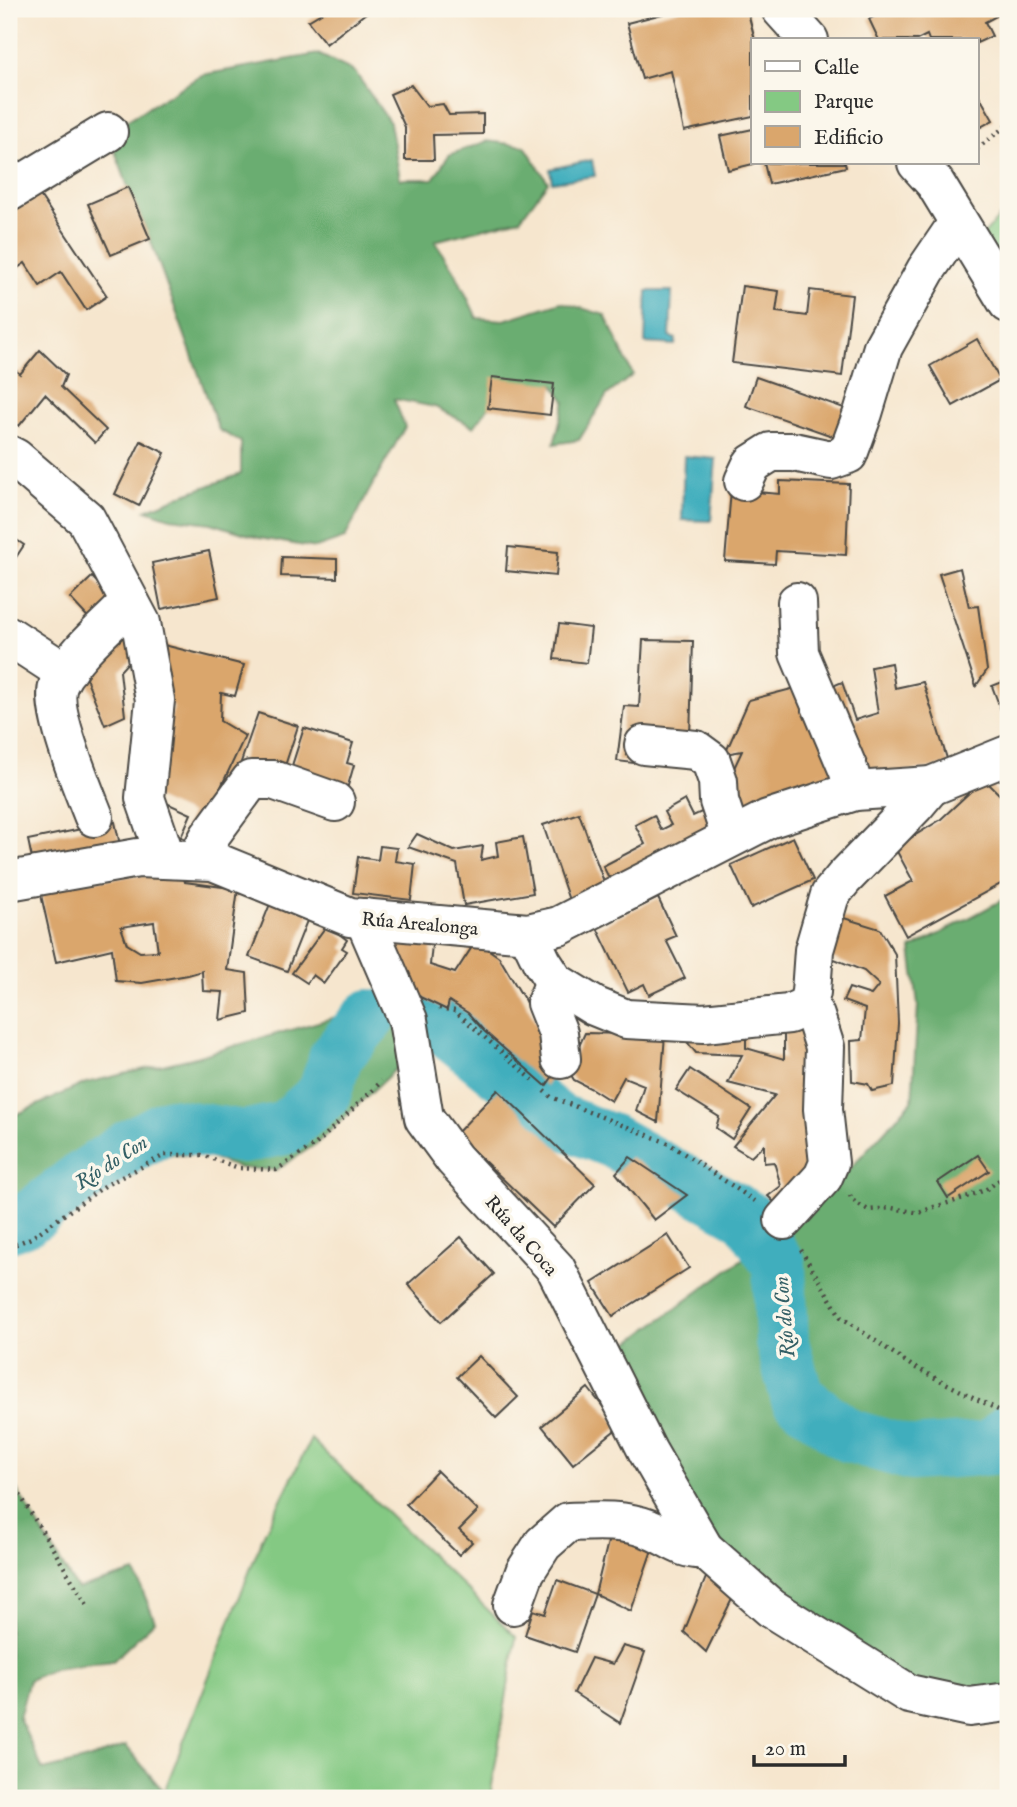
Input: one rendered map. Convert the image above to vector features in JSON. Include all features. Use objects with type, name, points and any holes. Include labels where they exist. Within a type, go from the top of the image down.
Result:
[{"type":"street","points":[[781,9],[807,38]]},
{"type":"street","points":[[9,192],[108,132]]},
{"type":"street","points":[[917,164],[935,183],[1008,303]]},
{"type":"street","points":[[744,481],[751,464],[771,452],[831,460],[848,454],[883,347],[926,270],[958,223]]},
{"type":"street","points":[[9,455],[86,519],[141,623],[155,700],[145,798],[182,859],[209,837],[251,780],[273,780],[335,802]]},
{"type":"street","points":[[797,602],[799,653],[855,790]]},
{"type":"street","points":[[94,817],[65,739],[58,708],[57,686],[81,653],[130,603]]},
{"type":"street","points":[[9,636],[52,664],[68,669]]},
{"type":"street","points":[[644,745],[696,750],[711,761],[718,781],[719,801],[731,838]]},
{"type":"street","name":"Rúa Arealonga","points":[[9,881],[138,858],[214,861],[351,917],[528,933],[559,926],[768,819],[855,790],[931,786],[1008,755]]},
{"type":"street","name":"Rúa Arealonga","points":[[808,1005],[814,950],[830,895],[931,786]]},
{"type":"street","name":"Rúa da Coca","points":[[364,918],[408,1020],[424,1118],[454,1159],[556,1269],[648,1452],[704,1549],[771,1608],[909,1693],[969,1707],[1008,1702]]},
{"type":"street","points":[[528,933],[555,982],[594,1006],[626,1019],[704,1023],[789,1014],[808,1005],[815,1016],[825,1047],[823,1109],[829,1163],[823,1177],[784,1220]]},
{"type":"street","points":[[555,982],[546,1003],[558,1033],[561,1059]]},
{"type":"street","name":"Rúa da Coca","points":[[513,1605],[525,1572],[543,1544],[568,1522],[610,1521],[648,1528],[675,1543],[694,1550],[704,1549]]},
{"type":"path","points":[[978,148],[1008,124]]},
{"type":"path","points":[[400,999],[455,1011],[551,1097],[668,1143],[784,1220],[841,1317],[912,1366],[1008,1415]]},
{"type":"path","points":[[9,1247],[31,1238],[106,1185],[165,1155],[202,1155],[239,1168],[276,1170],[316,1144],[414,1052]]},
{"type":"path","points":[[829,1163],[845,1179],[852,1200],[868,1210],[892,1208],[919,1213],[985,1190],[1008,1174]]},
{"type":"path","points":[[9,1477],[89,1608]]},
{"type":"green space","points":[[318,54],[355,72],[390,123],[400,179],[433,179],[449,155],[487,141],[525,146],[548,182],[520,219],[435,241],[458,278],[477,318],[504,320],[561,302],[605,315],[633,375],[607,395],[579,440],[554,444],[565,401],[553,384],[488,408],[474,427],[435,407],[394,399],[405,427],[345,538],[316,548],[259,538],[211,523],[170,518],[146,510],[241,474],[241,442],[219,430],[108,132],[202,75]]},
{"type":"green space","points":[[1008,208],[1008,303],[973,246]]},
{"type":"green space","points":[[1008,897],[1008,1582],[1005,1587],[1008,1592],[1008,1702],[909,1694],[704,1549],[603,1362],[817,1204],[912,1101],[918,1005],[911,949]]},
{"type":"green space","points":[[399,999],[414,1052],[316,1144],[276,1170],[239,1168],[202,1155],[165,1155],[106,1185],[31,1238],[9,1247],[9,1118],[86,1083],[192,1058]]},
{"type":"green space","points":[[311,1439],[516,1637],[490,1798],[169,1798],[164,1792],[264,1534]]},
{"type":"green space","points":[[9,1477],[77,1589],[135,1572],[155,1621],[113,1661],[53,1669],[29,1680],[19,1718],[43,1770],[126,1746],[169,1798],[9,1798]]},
{"type":"water","points":[[592,160],[595,176],[552,182],[550,169]]},
{"type":"water","points":[[647,291],[672,291],[670,337],[676,339],[675,345],[645,343]]},
{"type":"water","points":[[684,456],[716,459],[711,521],[682,520]]},
{"type":"building","points":[[328,9],[371,9],[326,44],[308,21]]},
{"type":"building","points":[[682,9],[747,9],[754,38],[751,38],[751,116],[684,131],[671,71],[642,79],[627,23]]},
{"type":"building","points":[[890,9],[1008,9],[985,22],[992,36],[978,43],[978,38],[928,38],[927,35],[921,38],[878,38],[869,19]]},
{"type":"building","points":[[411,85],[427,106],[443,104],[449,115],[483,114],[483,134],[433,135],[434,160],[405,160],[405,127],[390,94]]},
{"type":"building","points":[[978,94],[993,120],[978,128]]},
{"type":"building","points":[[751,129],[753,164],[728,170],[720,136]]},
{"type":"building","points":[[764,164],[845,164],[846,167],[769,184]]},
{"type":"building","points":[[33,185],[107,296],[86,310],[61,272],[40,286],[25,263],[9,274],[9,201]]},
{"type":"building","points":[[128,187],[150,239],[111,255],[88,204]]},
{"type":"building","points":[[742,286],[779,291],[776,312],[807,316],[810,290],[852,295],[842,376],[732,363]]},
{"type":"building","points":[[977,339],[1000,380],[953,406],[930,366]]},
{"type":"building","points":[[40,350],[66,375],[61,387],[106,430],[95,443],[45,394],[19,426],[9,418],[9,365],[20,374]]},
{"type":"building","points":[[492,377],[554,384],[550,415],[488,408]]},
{"type":"building","points":[[756,377],[847,409],[838,438],[746,406]]},
{"type":"building","points":[[141,441],[165,453],[139,506],[115,494]]},
{"type":"building","points":[[780,481],[849,484],[846,555],[776,551],[775,564],[725,561],[731,490],[780,494]]},
{"type":"building","points":[[9,535],[24,545],[9,568]]},
{"type":"building","points":[[508,547],[558,552],[556,576],[506,571]]},
{"type":"building","points":[[209,551],[219,597],[161,609],[152,563]]},
{"type":"building","points":[[282,557],[337,559],[337,578],[281,576]]},
{"type":"building","points":[[960,568],[969,607],[978,606],[987,670],[976,686],[939,574]]},
{"type":"building","points":[[92,577],[118,605],[96,626],[70,598]]},
{"type":"building","points":[[559,624],[591,628],[587,663],[554,659]]},
{"type":"building","points":[[118,628],[140,649],[120,671],[125,716],[105,725],[82,668]]},
{"type":"building","points":[[643,640],[693,641],[690,736],[636,734],[633,763],[617,761],[624,706],[639,707]]},
{"type":"building","points":[[160,644],[244,665],[235,696],[221,693],[220,721],[245,736],[195,842],[181,837],[191,814],[153,797],[159,753],[174,706],[163,701]]},
{"type":"building","points":[[891,663],[895,688],[923,682],[949,765],[864,778],[819,692],[842,682],[855,720],[878,713],[871,667]]},
{"type":"building","points":[[1008,680],[1008,729],[992,686]]},
{"type":"building","points":[[807,685],[839,775],[786,806],[736,810],[727,783],[742,751],[725,754],[749,700]]},
{"type":"building","points":[[258,713],[298,726],[282,775],[241,762]]},
{"type":"building","points":[[304,728],[353,743],[347,763],[354,765],[345,796],[288,778]]},
{"type":"building","points":[[984,779],[1008,803],[1008,880],[906,936],[885,896],[913,881],[893,844],[904,842],[940,820]]},
{"type":"building","points":[[685,800],[693,816],[708,809],[721,834],[615,890],[603,866],[645,844],[635,825],[654,815],[661,830],[671,825],[664,812]]},
{"type":"building","points":[[579,813],[608,893],[571,906],[543,825]]},
{"type":"building","points":[[115,822],[120,845],[33,863],[28,840]]},
{"type":"building","points":[[417,834],[454,851],[483,846],[481,860],[498,856],[496,842],[523,837],[533,893],[464,905],[457,864],[408,847]]},
{"type":"building","points":[[793,837],[813,880],[751,908],[731,865]]},
{"type":"building","points":[[380,846],[397,848],[395,861],[415,864],[411,900],[353,893],[358,857],[378,860]]},
{"type":"building","points":[[182,872],[185,882],[238,889],[227,970],[247,973],[249,1013],[220,1020],[223,992],[203,991],[202,971],[142,983],[116,981],[112,949],[56,962],[39,886]],"holes":[[[154,922],[158,951],[140,952],[127,944],[121,927]]]},
{"type":"building","points":[[658,898],[676,936],[666,940],[685,978],[649,995],[644,984],[628,992],[597,928]]},
{"type":"building","points":[[272,899],[310,913],[287,971],[249,957]]},
{"type":"building","points":[[834,915],[880,929],[895,954],[898,1023],[894,1086],[872,1091],[868,1084],[852,1081],[851,1041],[862,1040],[865,1009],[843,1001],[849,988],[871,995],[879,985],[864,971],[822,954]]},
{"type":"building","points":[[327,925],[347,940],[342,948],[347,951],[324,983],[313,975],[307,983],[292,973]]},
{"type":"building","points":[[388,934],[433,934],[430,965],[455,973],[476,941],[499,957],[524,999],[552,1057],[553,1076],[546,1086],[484,1031],[468,1013],[449,1001],[447,1010],[418,996]]},
{"type":"building","points":[[784,1025],[811,1029],[814,1156],[781,1209],[768,1196],[781,1186],[774,1162],[764,1163],[764,1145],[751,1157],[733,1146],[775,1095],[728,1083],[742,1055],[696,1053],[687,1042],[693,1031],[746,1035],[746,1048],[784,1059]]},
{"type":"building","points":[[585,1033],[665,1035],[658,1122],[636,1111],[644,1085],[624,1077],[611,1101],[574,1080],[568,1070]]},
{"type":"building","points":[[690,1069],[751,1109],[732,1139],[716,1128],[719,1117],[676,1090]]},
{"type":"building","points":[[498,1090],[595,1184],[553,1227],[456,1134]]},
{"type":"building","points":[[978,1155],[989,1171],[948,1198],[938,1182]]},
{"type":"building","points":[[630,1157],[687,1195],[654,1220],[616,1173]]},
{"type":"building","points":[[668,1235],[689,1268],[613,1316],[592,1283]]},
{"type":"building","points":[[461,1237],[494,1274],[441,1322],[408,1284]]},
{"type":"building","points":[[479,1356],[518,1397],[496,1418],[457,1377]]},
{"type":"building","points":[[588,1388],[619,1427],[573,1464],[542,1426]]},
{"type":"building","points":[[437,1471],[478,1511],[459,1530],[472,1542],[459,1555],[406,1504]]},
{"type":"building","points":[[611,1530],[654,1544],[631,1611],[595,1594]]},
{"type":"building","points":[[707,1575],[737,1589],[706,1652],[684,1632]]},
{"type":"building","points":[[557,1580],[595,1594],[575,1652],[525,1635],[533,1610],[545,1614]]},
{"type":"building","points":[[623,1646],[645,1652],[620,1723],[574,1693],[591,1658],[613,1664]]},
{"type":"waterway","name":"Río do Con","points":[[9,1226],[29,1218],[128,1147],[170,1125],[244,1137],[285,1128],[324,1094],[336,1056],[370,1016]]},
{"type":"waterway","name":"Río do Con","points":[[434,1020],[558,1120],[614,1142],[748,1217],[779,1265],[782,1342],[797,1397],[847,1435],[912,1454],[992,1448],[1008,1431]]}]
